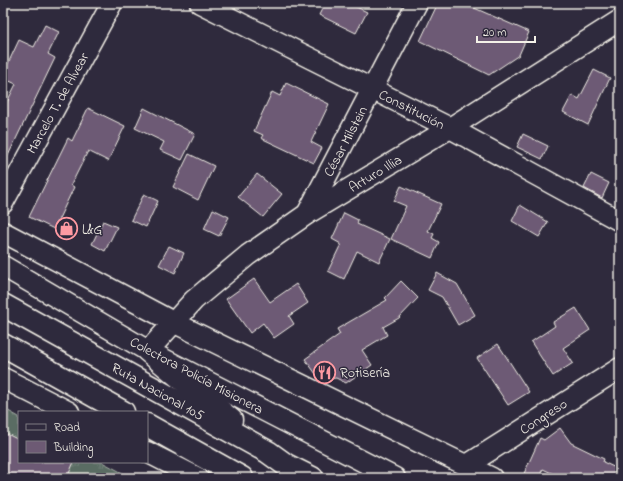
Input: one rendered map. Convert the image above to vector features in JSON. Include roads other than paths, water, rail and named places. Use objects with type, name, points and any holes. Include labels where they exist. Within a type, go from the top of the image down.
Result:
[{"type":"highway","name":"Ruta Nacional 105","points":[[3,305],[268,452],[286,465],[312,478]]},
{"type":"highway","points":[[3,345],[122,411]]},
{"type":"highway","points":[[148,351],[268,452]]},
{"type":"highway","points":[[148,426],[242,478]]},
{"type":"street","name":"Marcelo T. de Alvear","points":[[3,204],[112,3]]},
{"type":"street","name":"Constitución","points":[[200,3],[450,128],[620,221]]},
{"type":"street","name":"César Milstein","points":[[306,214],[417,3]]},
{"type":"street","name":"Arturo Illia","points":[[148,351],[194,300],[248,255],[306,214],[450,128],[620,20]]},
{"type":"street","points":[[3,232],[173,322],[492,478]]},
{"type":"street","name":"Colectora Policía Misionera","points":[[3,266],[148,351],[395,478]]},
{"type":"street","name":"Congreso","points":[[467,465],[620,368]]},
{"type":"street","points":[[3,378],[67,411]]},
{"type":"street","points":[[148,453],[198,478]]},
{"type":"place","name":"L&G","points":[[66,229]]},
{"type":"place","name":"Rotisería","points":[[324,372]]}]
